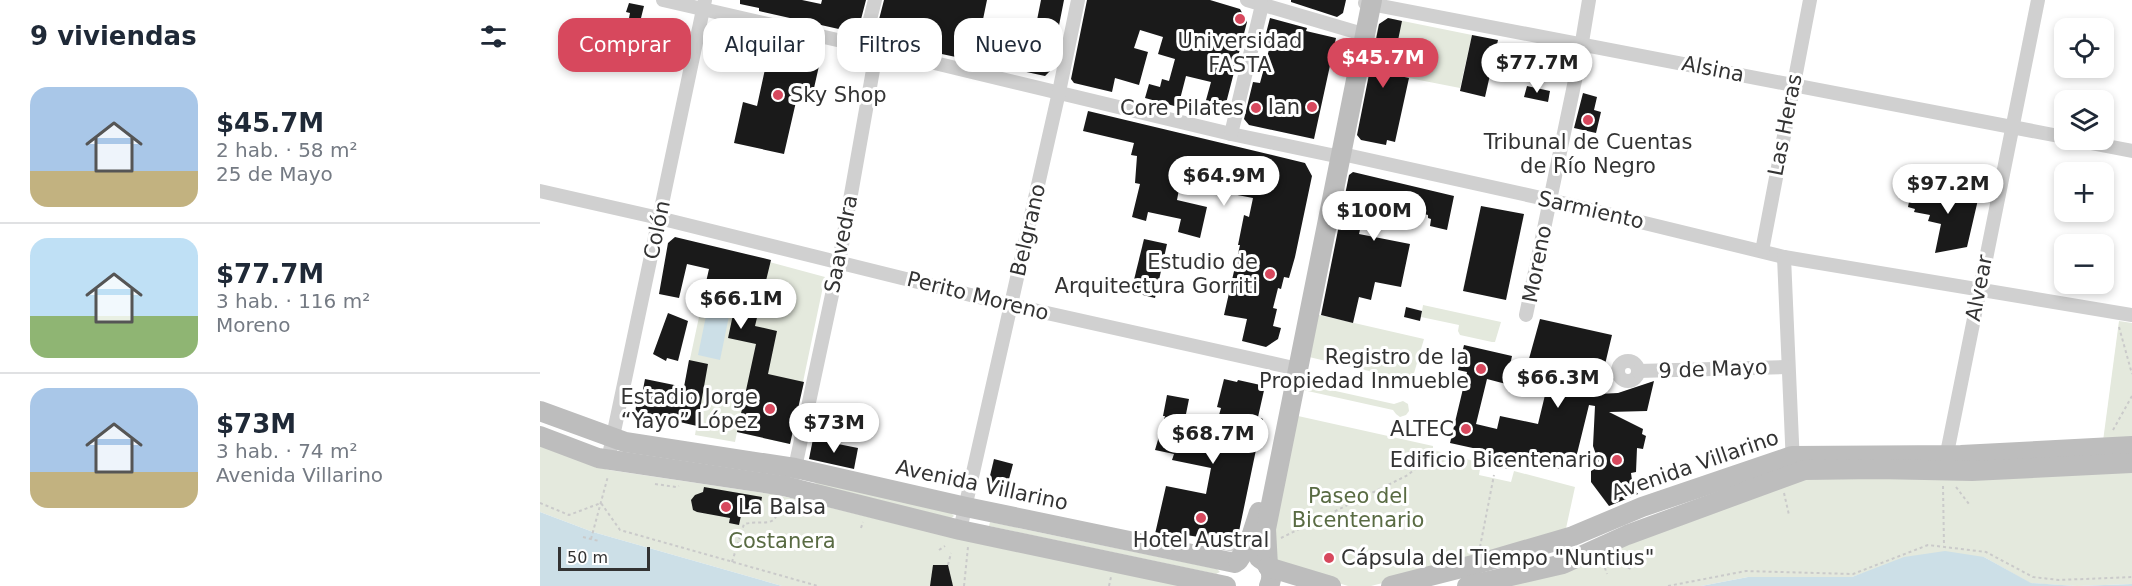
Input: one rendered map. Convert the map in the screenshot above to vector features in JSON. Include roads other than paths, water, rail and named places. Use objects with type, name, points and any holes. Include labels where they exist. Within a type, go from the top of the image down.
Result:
[{"type":"main road","points":[[1336,155],[1356,32],[1367,2]]},
{"type":"main road","points":[[1232,586],[1230,574],[1258,520],[1293,368],[1367,2]]},
{"type":"main road","points":[[1293,368],[1266,529],[1269,573],[1331,586]]},
{"type":"main road","name":"Avenida Villarino","points":[[540,411],[626,442],[795,468],[1192,555],[1240,558],[1252,556],[1264,561],[1269,573]]},
{"type":"main road","points":[[540,436],[598,458],[608,468],[786,492],[1226,586]]},
{"type":"main road","name":"Avenida Villarino","points":[[1946,475],[1962,455],[2132,446]]},
{"type":"main road","name":"Avenida Villarino","points":[[1391,586],[1573,536],[1642,507],[1790,477],[1946,475],[1972,471],[2132,463]]},
{"type":"main road","name":"Avenida Villarino","points":[[1467,586],[1563,564],[1627,535],[1790,477]]},
{"type":"street","name":"Sarmiento","points":[[663,0],[704,5],[837,39]]},
{"type":"street","name":"Saavedra","points":[[870,18],[875,0]]},
{"type":"street","name":"Belgrano","points":[[965,531],[966,507],[1078,0]]},
{"type":"street","points":[[1247,0],[1356,32]]},
{"type":"street","name":"Moreno","points":[[1526,315],[1589,0]]},
{"type":"street","name":"Las Heras","points":[[1762,251],[1810,0]]},
{"type":"street","name":"Alvear","points":[[1946,475],[1979,291],[2038,0]]},
{"type":"street","name":"Alsina","points":[[1367,2],[2054,135]]},
{"type":"street","name":"Colón","points":[[608,468],[704,5]]},
{"type":"street","points":[[1230,134],[1262,5]]},
{"type":"street","name":"Sarmiento","points":[[942,64],[1230,134],[1550,200],[1784,257],[2132,315]]},
{"type":"street","name":"Saavedra","points":[[786,492],[795,468],[839,262],[873,72]]},
{"type":"street","points":[[2114,148],[2132,151]]},
{"type":"street","name":"Perito Moreno","points":[[540,191],[1011,305],[1293,368]]},
{"type":"street","points":[[1784,257],[1790,477]]},
{"type":"street","name":"9 de Mayo","points":[[1638,372],[1788,367]]},
{"type":"place","name":"Universidad FASTA","points":[[1240,19]]},
{"type":"place","name":"Sky Shop","points":[[778,95]]},
{"type":"place","name":"Ian","points":[[1312,107]]},
{"type":"place","name":"Core Pilates","points":[[1256,108]]},
{"type":"place","name":"Tribunal de Cuentas de Río Negro","points":[[1588,120]]},
{"type":"place","name":"Estudio de Arquitectura Gorriti","points":[[1270,274]]},
{"type":"place","name":"Registro de la Propiedad Inmueble","points":[[1481,369]]},
{"type":"place","name":"Estadio Jorge “Yayo” López","points":[[770,409]]},
{"type":"place","name":"ALTEC","points":[[1466,429]]},
{"type":"place","name":"Edificio Bicentenario","points":[[1617,460]]},
{"type":"place","name":"La Balsa","points":[[726,507]]},
{"type":"place","name":"Hotel Austral","points":[[1201,518]]},
{"type":"place","name":"Cápsula del Tiempo \"Nuntius\"","points":[[1329,558]]},
{"type":"park label","name":"Paseo del Bicentenario","points":[[1358,508]]},
{"type":"park label","name":"Costanera","points":[[782,541]]}]
